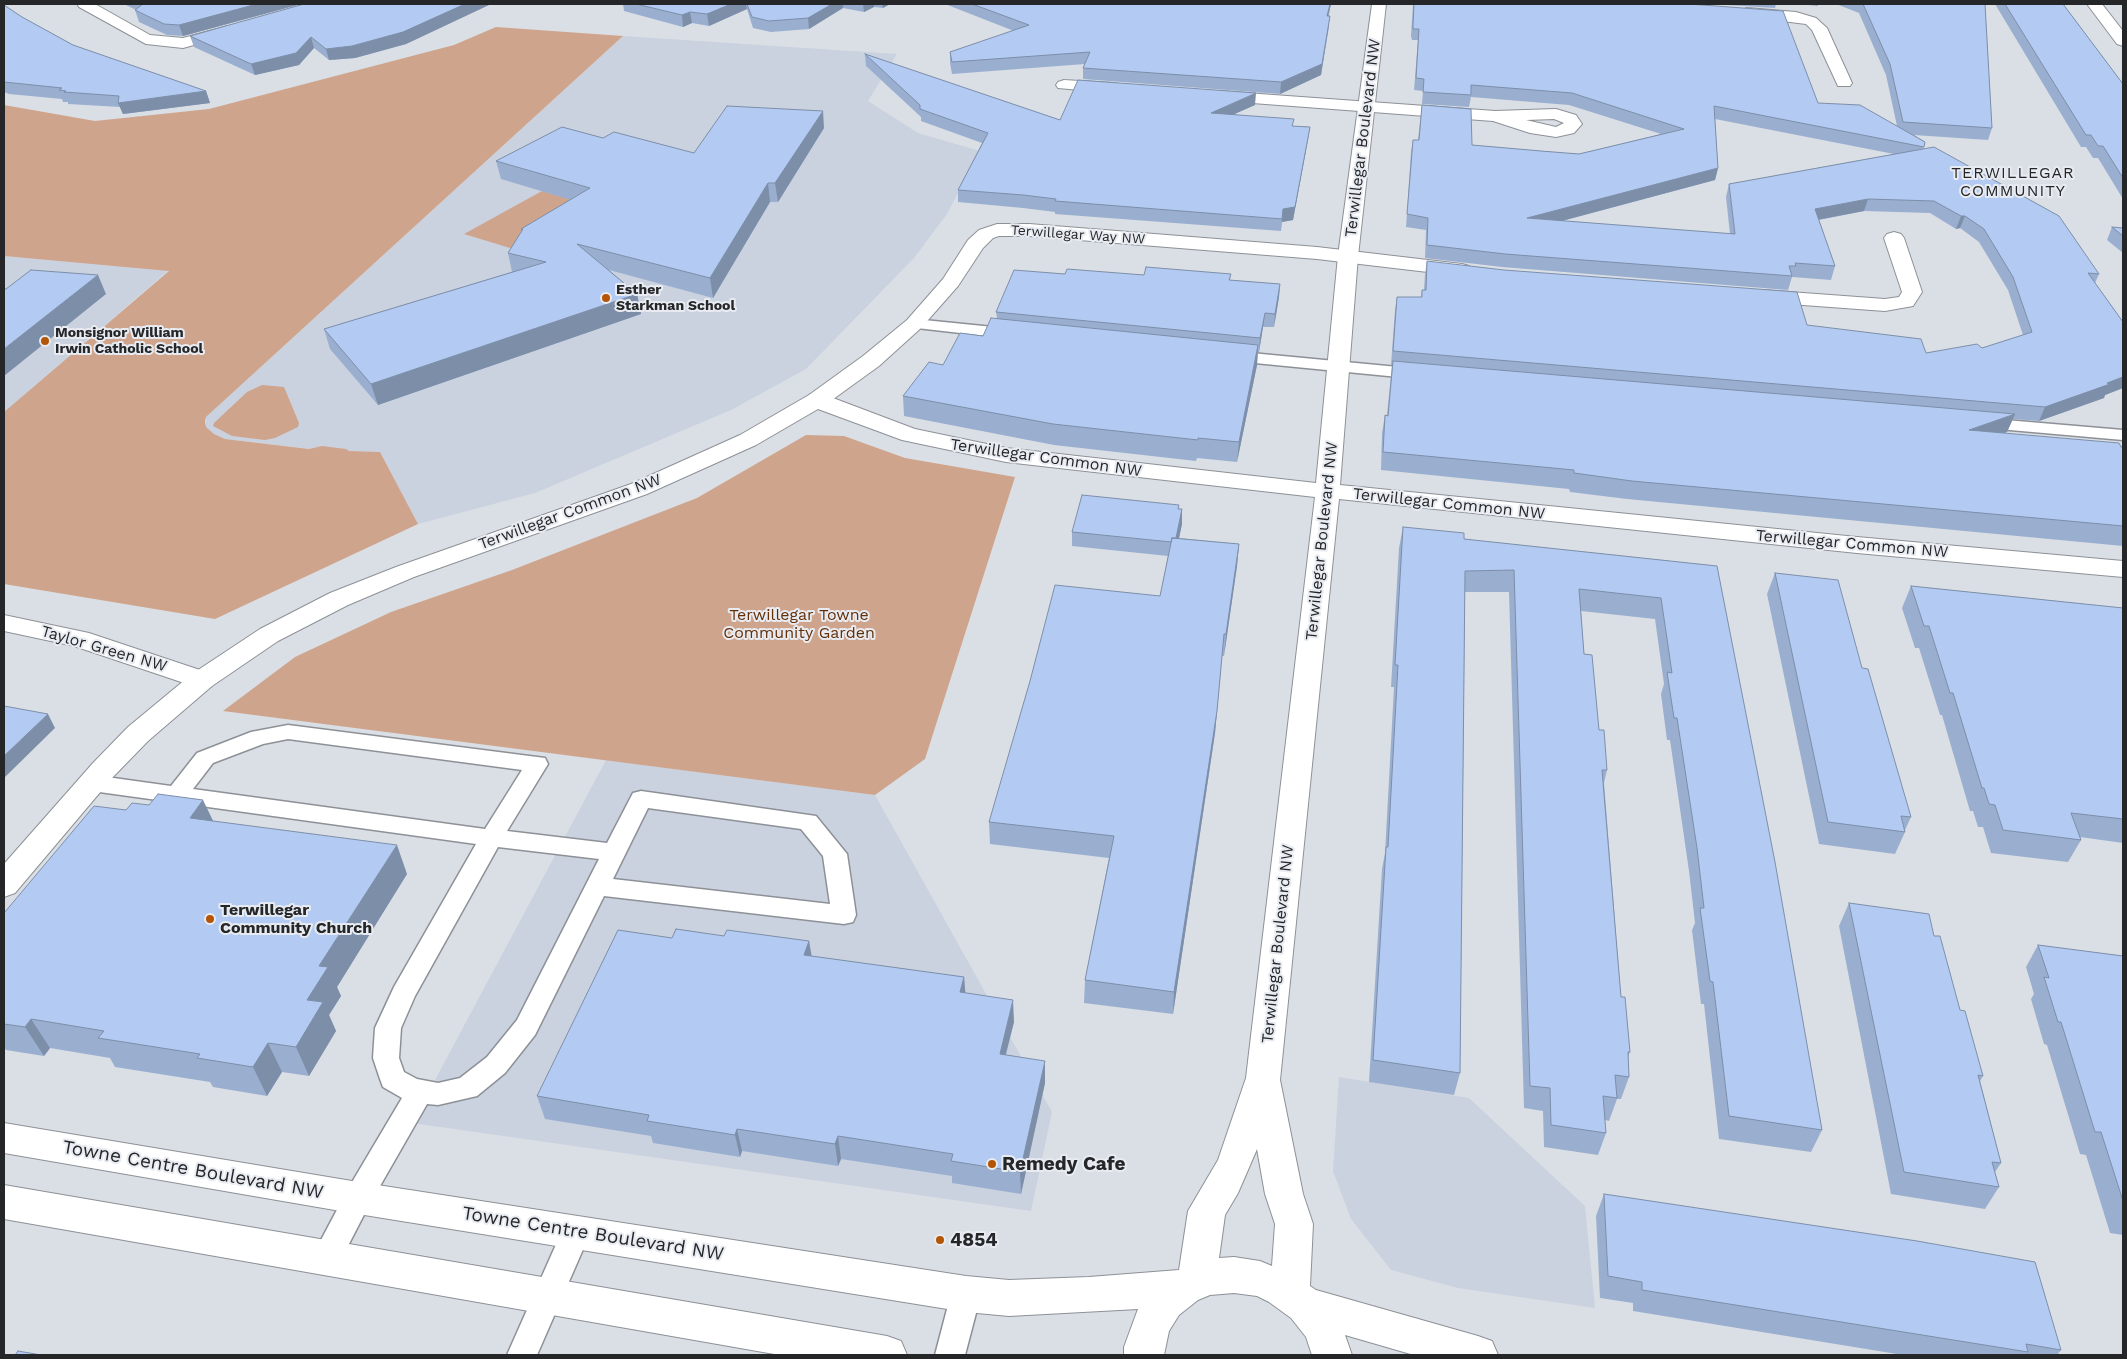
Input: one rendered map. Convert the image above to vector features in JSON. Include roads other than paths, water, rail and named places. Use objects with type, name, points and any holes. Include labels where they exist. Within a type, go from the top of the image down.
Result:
[{"type":"street","points":[[84,4],[146,39],[165,42],[183,43],[243,27]]},
{"type":"street","name":"Terwillegar Boulevard NW","points":[[1190,1285],[1207,1211],[1235,1162],[1263,1078],[1328,491],[1348,256],[1379,4]]},
{"type":"street","points":[[2094,4],[2123,41]]},
{"type":"street","points":[[1736,12],[1784,15],[1811,21],[1819,28],[1844,83]]},
{"type":"street","points":[[1064,85],[1132,90]]},
{"type":"street","points":[[1199,95],[1496,116]]},
{"type":"street","name":"Terwillegar Way NW","points":[[817,400],[870,362],[914,324],[951,282],[975,244],[986,234],[997,230],[1029,230],[1348,256],[1485,273]]},
{"type":"street","points":[[1748,295],[1885,306],[1906,302],[1912,292],[1894,238]]},
{"type":"street","name":"Terwillegar Common NW","points":[[4,885],[92,783],[138,734],[202,680],[276,632],[339,599],[405,572],[640,489],[748,440],[817,400],[888,428],[970,449],[1328,491],[1857,545],[2123,569]]},
{"type":"street","name":"Taylor Green NW","points":[[4,623],[108,648],[202,680]]},
{"type":"street","name":"Terwillegar Boulevard NW","points":[[1263,1078],[1284,1194],[1294,1224],[1297,1299]]},
{"type":"street","name":"Towne Centre Boulevard NW","points":[[4,1138],[358,1198],[966,1294],[1009,1298],[1090,1296],[1190,1285]]},
{"type":"street","points":[[4,1202],[326,1259],[547,1294],[887,1355]]},
{"type":"street","points":[[1144,1355],[1144,1347],[1151,1322],[1165,1302],[1190,1285],[1208,1277],[1234,1275],[1260,1279],[1297,1299],[1478,1355]]},
{"type":"street","points":[[1297,1299],[1322,1327],[1332,1355]]},
{"type":"lane","points":[[914,324],[1032,336]]},
{"type":"lane","points":[[1218,354],[1435,375]]},
{"type":"lane","points":[[1966,421],[2123,435]]},
{"type":"lane","points":[[176,795],[205,758],[259,737],[288,732],[537,764],[491,838],[403,994],[388,1028],[386,1058],[393,1079],[412,1090],[420,1092],[438,1094],[467,1088],[496,1065],[526,1027],[614,852],[641,799],[808,822],[836,854],[844,915],[597,886]]},
{"type":"lane","points":[[92,783],[491,838],[614,852]]},
{"type":"lane","points":[[326,1259],[358,1198],[420,1092]]},
{"type":"lane","points":[[522,1355],[576,1231]]},
{"type":"lane","points":[[950,1355],[966,1294]]},
{"type":"place","name":"Esther Starkman School","points":[[606,298]]},
{"type":"place","name":"Monsignor William Irwin Catholic School","points":[[45,341]]},
{"type":"place","name":"Terwillegar Community Church","points":[[210,919]]},
{"type":"place","name":"Remedy Cafe","points":[[992,1164]]},
{"type":"place","name":"4854","points":[[940,1240]]},
{"type":"district","name":"TERWILLEGAR COMMUNITY","points":[[2013,182]]},
{"type":"park label","name":"Terwillegar Towne Community Garden","points":[[799,624]]}]
